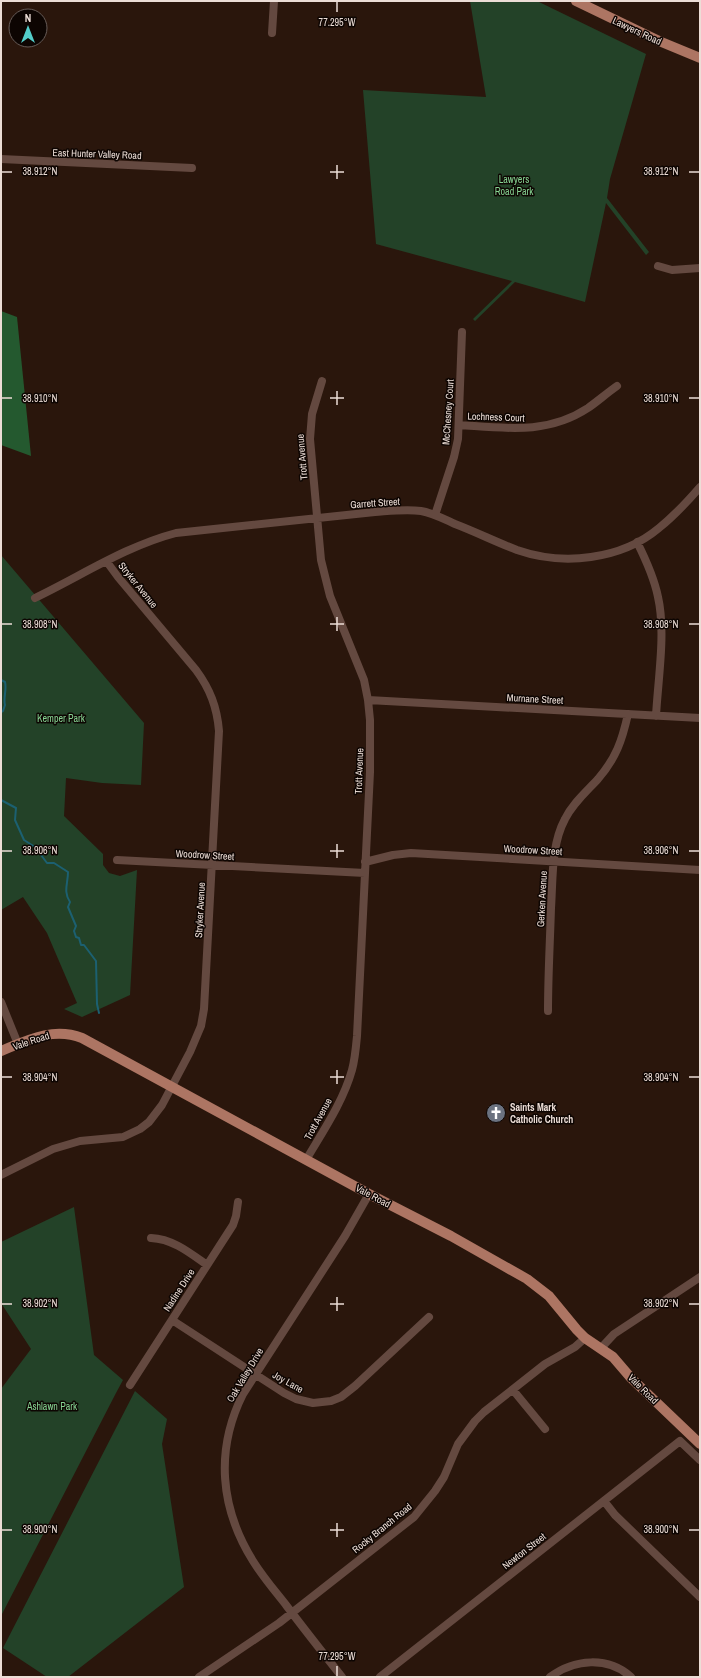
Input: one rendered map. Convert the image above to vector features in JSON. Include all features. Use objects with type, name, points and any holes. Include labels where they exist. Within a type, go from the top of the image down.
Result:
[{"type":"main road","name":"Lawyers Road","points":[[576,1],[659,41],[700,58]]},
{"type":"main road","name":"Vale Road","points":[[1,1051],[42,1035],[54,1033],[73,1035],[82,1038],[368,1194],[451,1236],[527,1279],[549,1296],[585,1338],[613,1357],[631,1378],[696,1440]]},
{"type":"street","points":[[272,33],[274,1]]},
{"type":"street","name":"East Hunter Valley Road","points":[[1,159],[192,168]]},
{"type":"street","points":[[658,266],[672,270],[700,268]]},
{"type":"street","name":"McChesney Court","points":[[435,515],[454,457],[459,425],[462,332]]},
{"type":"street","name":"Trott Avenue","points":[[306,1160],[339,1102],[349,1079],[355,1056],[370,772],[370,720],[368,700],[358,664],[330,596],[322,560],[310,439],[312,414],[322,381]]},
{"type":"street","name":"Lochness Court","points":[[459,425],[517,429],[546,426],[574,416],[587,409],[617,386]]},
{"type":"street","name":"Garrett Street","points":[[35,598],[148,542],[176,533],[400,510],[435,515],[516,550],[561,559],[591,557],[612,552],[637,542],[659,529],[676,514],[700,488]]},
{"type":"street","points":[[637,542],[650,568],[655,584],[661,617],[656,716]]},
{"type":"street","name":"Stryker Avenue","points":[[1,1175],[53,1149],[86,1140],[111,1139],[132,1133],[149,1122],[156,1114],[173,1087],[198,1033],[204,1009],[213,866],[219,731],[218,719],[211,694],[196,670],[107,562]]},
{"type":"street","name":"Murnane Street","points":[[368,700],[700,718]]},
{"type":"street","name":"Gerken Avenue","points":[[548,1010],[549,938],[555,845],[565,819],[579,798],[597,780],[613,759],[622,737],[628,714]]},
{"type":"street","name":"Woodrow Street","points":[[365,862],[393,855],[411,853],[700,870]]},
{"type":"street","name":"Woodrow Street","points":[[117,860],[365,873]]},
{"type":"street","points":[[1,1002],[18,1044]]},
{"type":"street","name":"Oak Valley Drive","points":[[342,1677],[263,1575],[244,1544],[231,1509],[225,1484],[225,1452],[231,1422],[243,1394],[345,1236],[368,1194]]},
{"type":"street","name":"Nadine Drive","points":[[130,1385],[233,1225],[238,1202]]},
{"type":"street","points":[[151,1238],[174,1243],[207,1265]]},
{"type":"street","points":[[601,1348],[614,1334],[700,1277]]},
{"type":"street","name":"Joy Lane","points":[[172,1320],[256,1375],[296,1399],[313,1403],[331,1401],[341,1397],[355,1386],[429,1317]]},
{"type":"street","name":"Rocky Branch Road","points":[[199,1677],[262,1636],[414,1517],[444,1477],[458,1444],[465,1433],[484,1412],[545,1364],[575,1347],[585,1338]]},
{"type":"street","points":[[513,1390],[545,1429]]},
{"type":"street","points":[[684,1429],[680,1441],[700,1460]]},
{"type":"street","name":"Newton Street","points":[[380,1677],[680,1441],[696,1440]]},
{"type":"street","points":[[604,1501],[615,1515],[700,1597]]},
{"type":"street","points":[[550,1677],[563,1668],[573,1664],[593,1662],[611,1666],[631,1677]]},
{"type":"green space","name":"Lawyers Road Park","points":[[470,1],[537,1],[646,54],[610,179],[607,198],[649,252],[646,255],[606,203],[585,302],[515,282],[475,321],[473,319],[512,281],[376,244],[363,90],[486,97]]},
{"type":"green space","points":[[1,311],[17,317],[31,456],[1,445]]},
{"type":"green space","name":"Kemper Park","points":[[1,555],[144,723],[141,785],[102,783],[66,778],[64,816],[103,854],[103,865],[109,873],[120,876],[137,870],[130,995],[82,1017],[64,1009],[77,1003],[47,933],[23,897],[1,910]]},
{"type":"green space","name":"Ashlawn Park","points":[[74,1207],[94,1355],[123,1380],[1,1616],[1,1389],[31,1349],[1,1303],[1,1242]]},
{"type":"green space","points":[[135,1391],[167,1419],[162,1444],[184,1587],[68,1677],[47,1677],[3,1648]]},
{"type":"waterway","points":[[1,680],[5,682],[6,688],[4,700],[5,705],[3,711],[1,712]]},
{"type":"waterway","points":[[1,800],[16,808],[15,820],[24,840],[35,847],[47,863],[54,863],[68,872],[66,891],[70,902],[68,907],[76,926],[74,931],[76,937],[79,938],[81,945],[84,945],[96,961],[97,1004],[99,1013]]},
{"type":"place","name":"Saints Mark Catholic Church","points":[[496,1113]]}]
